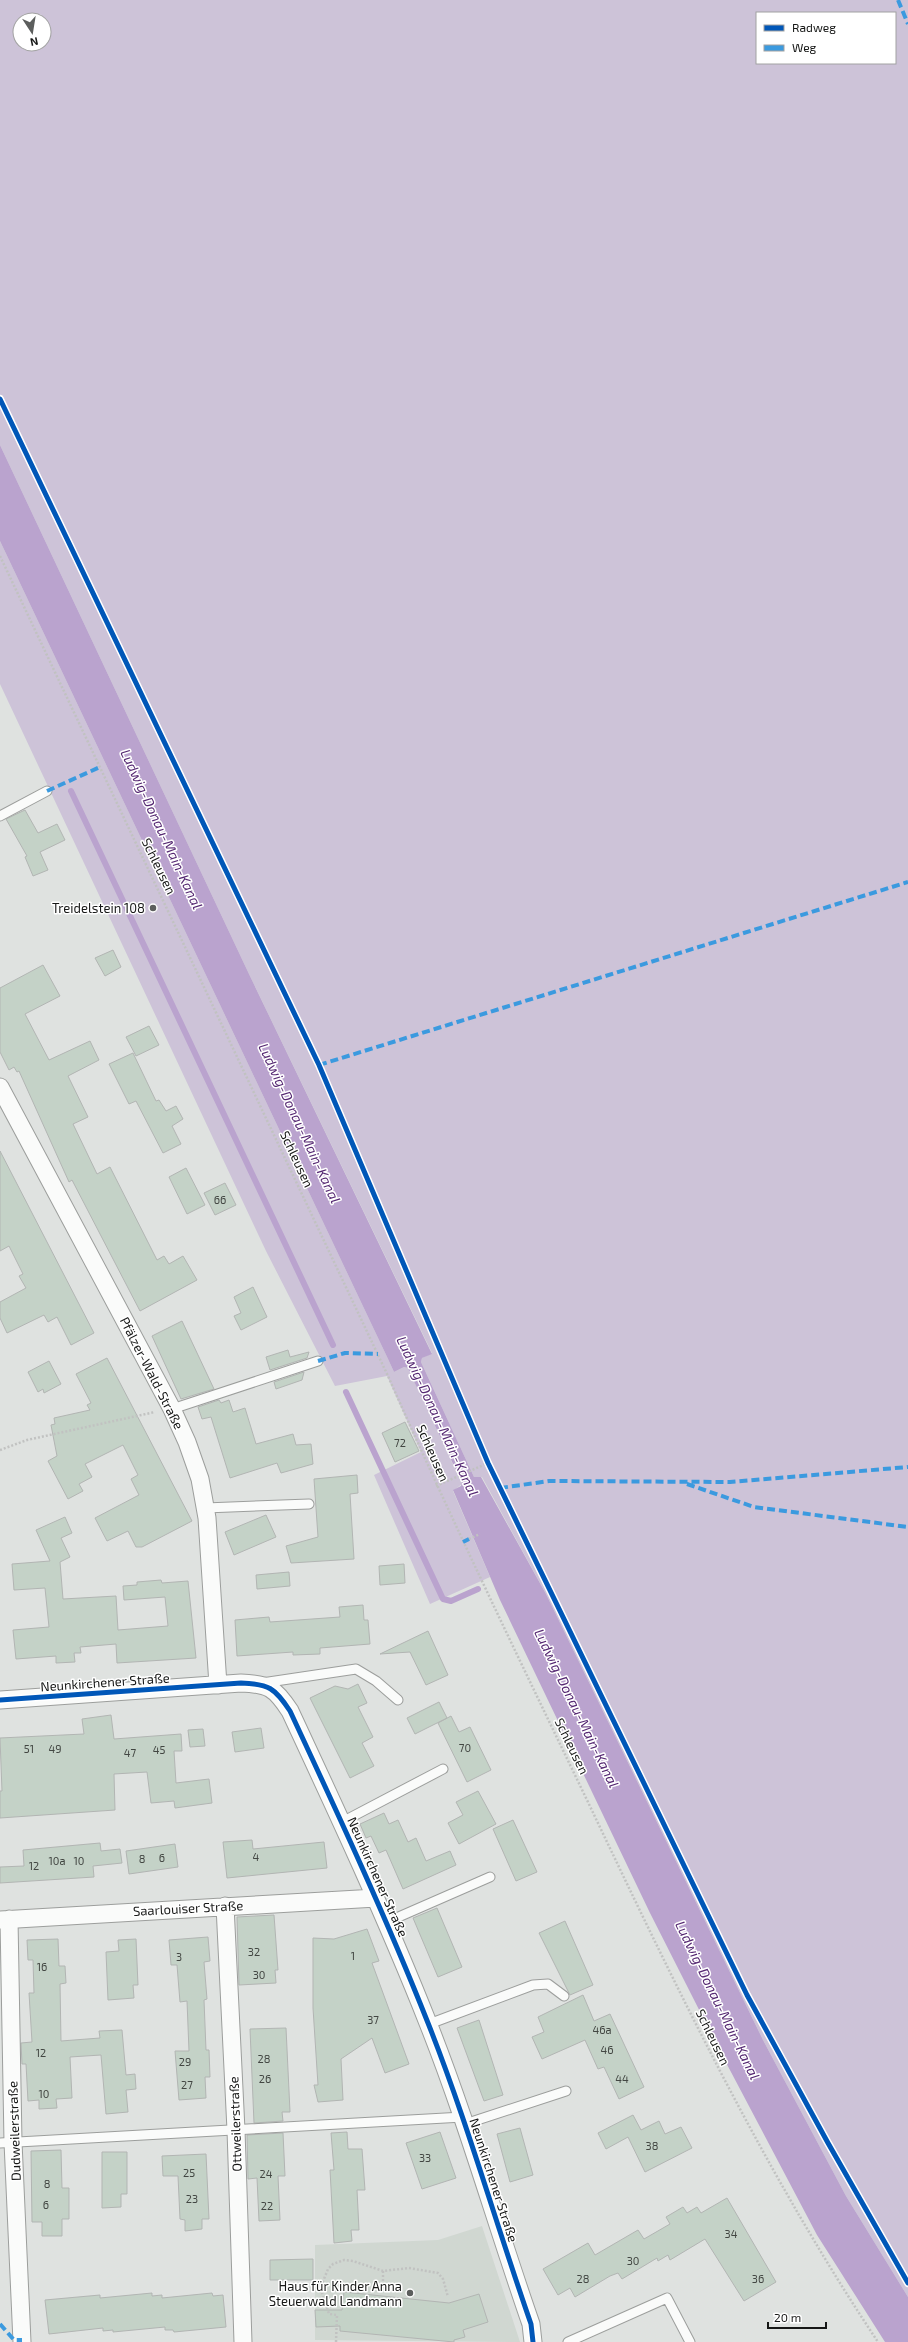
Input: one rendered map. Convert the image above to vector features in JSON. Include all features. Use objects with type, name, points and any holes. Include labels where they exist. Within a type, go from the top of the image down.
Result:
[{"type":"street","name":"Pfälzer-Wald-Straße","points":[[0,1087],[172,1409],[187,1442],[200,1479],[205,1508],[218,1685]]},
{"type":"street","name":"Neunkirchener Straße","points":[[0,1700],[261,1683],[278,1694],[290,1711],[342,1822],[429,2024],[464,2121],[531,2324],[533,2342]]},
{"type":"street","name":"Saarlouiser Straße","points":[[4,1920],[376,1898]]},
{"type":"street","name":"Ottweilerstraße","points":[[225,1906],[236,2130],[243,2342]]},
{"type":"street","name":"Dudweilerstraße","points":[[4,1920],[7,2142],[22,2342]]},
{"type":"lane","points":[[0,816],[47,791]]},
{"type":"lane","points":[[172,1409],[318,1361]]},
{"type":"lane","points":[[205,1508],[309,1504]]},
{"type":"lane","points":[[261,1683],[356,1669],[376,1681],[398,1700]]},
{"type":"lane","points":[[342,1822],[443,1769]]},
{"type":"lane","points":[[386,1922],[490,1877]]},
{"type":"lane","points":[[429,2024],[533,1985],[548,1984],[564,1996]]},
{"type":"lane","points":[[7,2142],[236,2130],[464,2121],[566,2091]]},
{"type":"lane","points":[[568,2342],[667,2298],[690,2342]]},
{"type":"path","points":[[0,1450],[27,1440],[172,1409]]},
{"type":"path","points":[[436,1486],[488,1463]]},
{"type":"path","points":[[469,1539],[480,1534]]},
{"type":"path","points":[[336,2342],[338,2315],[329,2314],[322,2293],[322,2284],[328,2269],[333,2264],[344,2260],[353,2261],[383,2271],[409,2268],[438,2272],[443,2279],[448,2297]]},
{"type":"path","points":[[383,2271],[383,2288]]},
{"type":"shaded area","points":[[0,0],[908,0],[908,2297],[846,2196],[763,2040],[546,1594],[482,1477],[474,1477],[421,1362],[422,1358],[432,1353],[249,974],[0,445]]},
{"type":"shaded area","points":[[0,541],[394,1372],[404,1367],[408,1368],[462,1484],[453,1491],[490,1577],[430,1604],[374,1475],[421,1452],[387,1376],[335,1386],[266,1251],[0,684]]},
{"type":"shaded area","name":"Haus für Kinder Anna Steuerwald Landmann","points":[[482,2226],[520,2342],[315,2340],[315,2245],[438,2240]]},
{"type":"water","name":"Ludwig-Donau-Main-Kanal","points":[[0,445],[249,974],[432,1354],[422,1358],[421,1362],[474,1477],[481,1477],[546,1594],[763,2040],[846,2196],[908,2297],[908,2342],[885,2342],[817,2235],[722,2055],[650,1913],[500,1600],[453,1490],[461,1486],[462,1483],[408,1368],[404,1367],[394,1372],[0,541]]},
{"type":"building","points":[[25,810],[38,833],[57,824],[65,840],[40,852],[48,870],[33,876],[25,857],[27,856],[6,819]]},
{"type":"building","points":[[113,950],[121,967],[105,976],[95,958]]},
{"type":"building","points":[[43,965],[60,996],[25,1014],[49,1060],[90,1041],[99,1060],[68,1076],[88,1117],[73,1124],[97,1174],[110,1167],[157,1260],[164,1256],[169,1264],[183,1256],[197,1280],[140,1311],[72,1180],[69,1182],[19,1071],[17,1072],[14,1067],[9,1070],[0,1052],[0,988]]},
{"type":"building","points":[[149,1026],[159,1045],[136,1056],[126,1037]]},
{"type":"building","points":[[133,1053],[156,1101],[159,1100],[166,1111],[176,1106],[183,1119],[172,1126],[181,1144],[163,1153],[136,1101],[129,1104],[109,1064]]},
{"type":"building","points":[[0,1151],[94,1333],[71,1345],[57,1317],[48,1322],[44,1315],[7,1333],[0,1318],[0,1302],[26,1288],[19,1276],[23,1274],[9,1246],[0,1251]]},
{"type":"building","points":[[186,1168],[205,1205],[187,1214],[169,1177]]},
{"type":"building","points":[[225,1183],[236,1205],[215,1215],[204,1193]]},
{"type":"building","points":[[253,1287],[267,1317],[241,1330],[234,1316],[241,1313],[234,1297]]},
{"type":"building","points":[[182,1321],[214,1389],[181,1399],[152,1336]]},
{"type":"building","points":[[288,1350],[290,1357],[309,1352],[307,1358],[270,1370],[266,1357]]},
{"type":"building","points":[[107,1358],[192,1521],[142,1547],[136,1547],[128,1531],[107,1541],[95,1518],[139,1495],[131,1479],[138,1475],[123,1445],[85,1464],[92,1477],[79,1484],[83,1491],[68,1499],[48,1461],[57,1456],[51,1425],[55,1424],[54,1418],[90,1410],[87,1405],[91,1403],[76,1374]]},
{"type":"building","points":[[49,1361],[61,1384],[44,1393],[43,1389],[38,1392],[28,1372]]},
{"type":"building","points":[[304,1372],[302,1380],[276,1389],[274,1382]]},
{"type":"building","points":[[219,1400],[221,1403],[229,1400],[233,1412],[245,1408],[256,1444],[293,1434],[296,1445],[311,1444],[313,1464],[281,1473],[277,1463],[230,1478],[211,1417],[202,1419],[198,1407]]},
{"type":"building","points":[[405,1422],[419,1451],[395,1462],[382,1433]]},
{"type":"building","points":[[357,1475],[358,1493],[350,1494],[354,1559],[291,1563],[286,1546],[318,1537],[314,1479]]},
{"type":"building","points":[[266,1515],[276,1537],[234,1555],[225,1532]]},
{"type":"building","points":[[65,1517],[72,1533],[61,1538],[70,1557],[60,1562],[63,1599],[116,1596],[118,1630],[168,1626],[165,1597],[124,1600],[123,1586],[137,1585],[137,1582],[161,1580],[162,1583],[188,1581],[196,1658],[117,1663],[116,1644],[80,1647],[81,1653],[74,1653],[75,1662],[56,1663],[56,1656],[16,1659],[13,1630],[49,1627],[45,1588],[14,1590],[12,1564],[50,1561],[36,1530]]},
{"type":"building","points":[[404,1564],[405,1583],[380,1585],[379,1566]]},
{"type":"building","points":[[289,1572],[290,1586],[257,1589],[256,1575]]},
{"type":"building","points":[[363,1605],[364,1620],[368,1620],[370,1644],[320,1648],[320,1654],[293,1655],[293,1652],[237,1656],[235,1620],[269,1617],[270,1622],[340,1617],[339,1607]]},
{"type":"building","points":[[428,1631],[448,1675],[426,1685],[410,1652],[380,1654]]},
{"type":"building","points":[[358,1684],[367,1703],[358,1707],[373,1737],[362,1743],[374,1766],[350,1778],[310,1698],[335,1686],[348,1689]]},
{"type":"building","points":[[439,1702],[447,1718],[415,1734],[407,1718]]},
{"type":"building","points":[[111,1715],[114,1739],[181,1734],[182,1751],[174,1751],[176,1783],[209,1779],[212,1803],[175,1808],[174,1801],[151,1803],[147,1772],[114,1774],[115,1810],[0,1818],[0,1791],[2,1791],[0,1738],[84,1734],[82,1719]]},
{"type":"building","points":[[451,1716],[459,1732],[470,1727],[491,1770],[467,1782],[438,1723]]},
{"type":"building","points":[[261,1728],[264,1748],[235,1752],[232,1732]]},
{"type":"building","points":[[203,1729],[205,1746],[190,1747],[188,1730]]},
{"type":"building","points":[[478,1791],[496,1824],[459,1844],[448,1823],[463,1815],[456,1802]]},
{"type":"building","points":[[384,1813],[389,1824],[398,1820],[408,1842],[416,1838],[426,1861],[450,1851],[456,1865],[403,1889],[386,1850],[379,1853],[371,1836],[366,1838],[360,1824]]},
{"type":"building","points":[[513,1820],[537,1872],[516,1881],[493,1829]]},
{"type":"building","points":[[252,1840],[253,1849],[324,1842],[327,1868],[227,1878],[223,1842]]},
{"type":"building","points":[[100,1843],[101,1851],[120,1849],[122,1863],[93,1866],[94,1877],[0,1883],[0,1867],[24,1866],[23,1850]]},
{"type":"building","points":[[175,1844],[178,1867],[129,1874],[126,1851]]},
{"type":"building","points":[[437,1908],[462,1967],[438,1977],[413,1918]]},
{"type":"building","points":[[274,1915],[278,1970],[275,1970],[276,1983],[239,1985],[237,1917]]},
{"type":"building","points":[[565,1921],[593,1985],[570,1995],[539,1933]]},
{"type":"building","points":[[367,1929],[379,1961],[372,1963],[409,2064],[385,2073],[372,2038],[341,2059],[343,2100],[318,2102],[314,2085],[318,2085],[313,2008],[313,1938],[334,1939]]},
{"type":"building","points":[[208,1937],[210,1961],[204,1962],[207,1999],[204,2000],[206,2050],[209,2050],[210,2077],[205,2077],[206,2098],[179,2100],[175,2051],[189,2051],[187,2001],[180,2002],[177,1965],[171,1965],[169,1940]]},
{"type":"building","points":[[58,1939],[59,1966],[65,1966],[66,1983],[60,1984],[61,2041],[100,2038],[99,2031],[122,2030],[126,2075],[135,2074],[136,2089],[126,2090],[128,2112],[106,2114],[101,2055],[70,2057],[72,2098],[56,2099],[57,2108],[39,2109],[39,2100],[28,2101],[26,2064],[22,2064],[21,2043],[32,2042],[29,1993],[34,1993],[33,1960],[28,1960],[27,1940]]},
{"type":"building","points":[[136,1939],[138,1985],[133,1985],[134,1998],[108,2000],[106,1952],[119,1951],[118,1940]]},
{"type":"building","points":[[583,1995],[594,2021],[610,2014],[644,2087],[619,2099],[604,2067],[598,2069],[585,2040],[542,2059],[532,2037],[544,2032],[538,2017]]},
{"type":"building","points":[[479,2020],[503,2095],[484,2101],[457,2028]]},
{"type":"building","points":[[286,2028],[290,2112],[282,2112],[283,2121],[254,2123],[250,2029]]},
{"type":"building","points":[[633,2115],[641,2130],[659,2121],[665,2134],[681,2127],[692,2148],[645,2172],[628,2137],[606,2149],[598,2133]]},
{"type":"building","points":[[520,2128],[533,2175],[510,2182],[497,2134]]},
{"type":"building","points":[[347,2132],[348,2149],[362,2149],[365,2190],[357,2190],[359,2230],[351,2230],[352,2241],[334,2243],[330,2170],[334,2170],[331,2133]]},
{"type":"building","points":[[440,2132],[456,2178],[422,2189],[406,2143]]},
{"type":"building","points":[[283,2133],[285,2176],[278,2176],[280,2220],[259,2221],[257,2178],[248,2179],[247,2135]]},
{"type":"building","points":[[61,2150],[62,2188],[69,2188],[69,2219],[62,2219],[62,2236],[42,2236],[42,2222],[32,2222],[31,2151]]},
{"type":"building","points":[[102,2152],[127,2152],[127,2194],[121,2194],[121,2207],[102,2208]]},
{"type":"building","points":[[206,2154],[209,2219],[202,2219],[202,2229],[185,2231],[185,2220],[180,2219],[178,2176],[163,2176],[162,2156]]},
{"type":"building","points":[[727,2198],[776,2282],[744,2301],[705,2239],[670,2260],[668,2255],[658,2261],[657,2258],[622,2279],[618,2273],[610,2276],[575,2297],[570,2288],[558,2295],[543,2269],[588,2243],[595,2255],[638,2230],[644,2239],[670,2224],[666,2217],[683,2207],[687,2213],[697,2207],[701,2213]]},
{"type":"building","points":[[313,2259],[313,2280],[270,2280],[270,2260]]},
{"type":"building","points":[[344,2292],[449,2303],[479,2294],[488,2322],[463,2330],[465,2337],[454,2340],[454,2342],[340,2331],[340,2326],[316,2327],[315,2310],[342,2310]]},
{"type":"building","points":[[152,2293],[152,2296],[162,2295],[162,2298],[212,2293],[213,2296],[223,2295],[226,2327],[174,2332],[173,2330],[165,2330],[165,2327],[113,2332],[113,2330],[103,2331],[103,2328],[49,2334],[45,2300],[100,2295],[100,2298]]},
{"type":"waterway","points":[[71,791],[333,1345]]},
{"type":"waterway","points":[[346,1392],[443,1599],[451,1601],[478,1589]]},
{"type":"marked path","points":[[898,0],[908,24]]},
{"type":"marked path","points":[[47,791],[100,767]]},
{"type":"marked path","points":[[319,1065],[908,882]]},
{"type":"marked path","points":[[318,1361],[345,1353],[378,1354]]},
{"type":"marked path","points":[[500,1488],[549,1481],[730,1482],[908,1467]]},
{"type":"marked path","points":[[687,1484],[754,1507],[908,1527]]},
{"type":"marked path","points":[[463,1542],[469,1539]]},
{"type":"marked path","points":[[0,2324],[14,2340],[22,2340]]},
{"type":"cycle path","points":[[0,399],[319,1065],[488,1463],[747,1995],[828,2143],[908,2283]]},
{"type":"cycle path","points":[[0,1700],[241,1683],[265,1686],[280,1697],[290,1711],[344,1827],[379,1905],[428,2023],[456,2097],[531,2324],[533,2342]]},
{"type":"place","name":"Treidelstein 108","points":[[153,908]]},
{"type":"place","name":"Haus für Kinder Anna Steuerwald Landmann","points":[[410,2293]]}]
